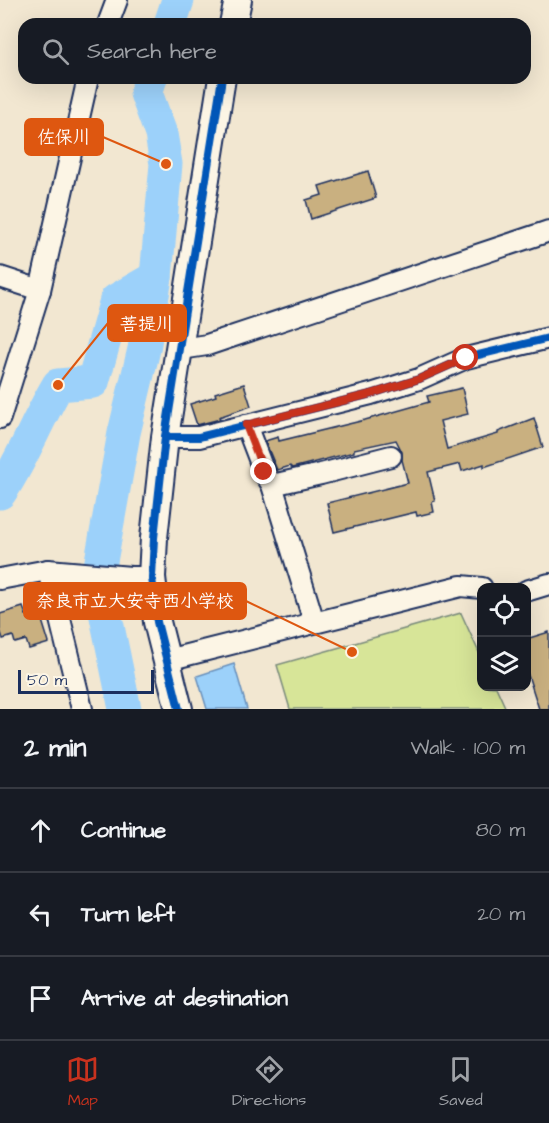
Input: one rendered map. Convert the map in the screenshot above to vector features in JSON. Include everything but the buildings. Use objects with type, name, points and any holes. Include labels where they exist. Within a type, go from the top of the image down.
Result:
[{"type":"street","points":[[110,18],[117,0]]},
{"type":"street","points":[[234,18],[238,0]]},
{"type":"street","points":[[0,418],[8,366],[40,290],[87,84]]},
{"type":"street","points":[[179,709],[157,622],[141,577],[181,349],[221,84]]},
{"type":"street","points":[[181,349],[207,345],[549,231]]},
{"type":"street","points":[[0,277],[40,290]]},
{"type":"street","points":[[165,437],[199,437],[371,394],[419,379],[466,358],[549,338]]},
{"type":"street","points":[[246,425],[264,472],[272,485],[314,622]]},
{"type":"street","points":[[272,485],[391,456]]},
{"type":"street","points":[[0,579],[54,570],[141,577]]},
{"type":"street","points":[[54,570],[82,709]]},
{"type":"street","points":[[531,589],[549,584]]},
{"type":"street","points":[[167,660],[461,586],[477,588]]},
{"type":"green space","points":[[461,613],[477,648],[477,691],[498,691],[506,709],[290,709],[277,665]]},
{"type":"water","points":[[234,664],[247,709],[207,709],[197,676]]},
{"type":"waterway","points":[[172,18],[178,0]]},
{"type":"waterway","points":[[125,709],[98,578],[124,433],[144,349],[156,277],[166,164],[161,134],[146,93],[149,84]]},
{"type":"waterway","points":[[0,493],[58,385],[93,382],[116,300],[156,277]]},
{"type":"cycle path","points":[[179,709],[157,622],[152,577],[154,538],[165,437],[221,84]]},
{"type":"cycle path","points":[[165,437],[199,437],[371,394],[419,379],[466,358],[549,338]]},
{"type":"place","name":"佐保川","points":[[166,164]]},
{"type":"place","name":"菩提川","points":[[58,385]]},
{"type":"place","name":"奈良市立大安寺西小学校","points":[[352,652]]},
{"type":"route","points":[[264,472],[246,425],[371,394],[419,379],[466,358]]}]
